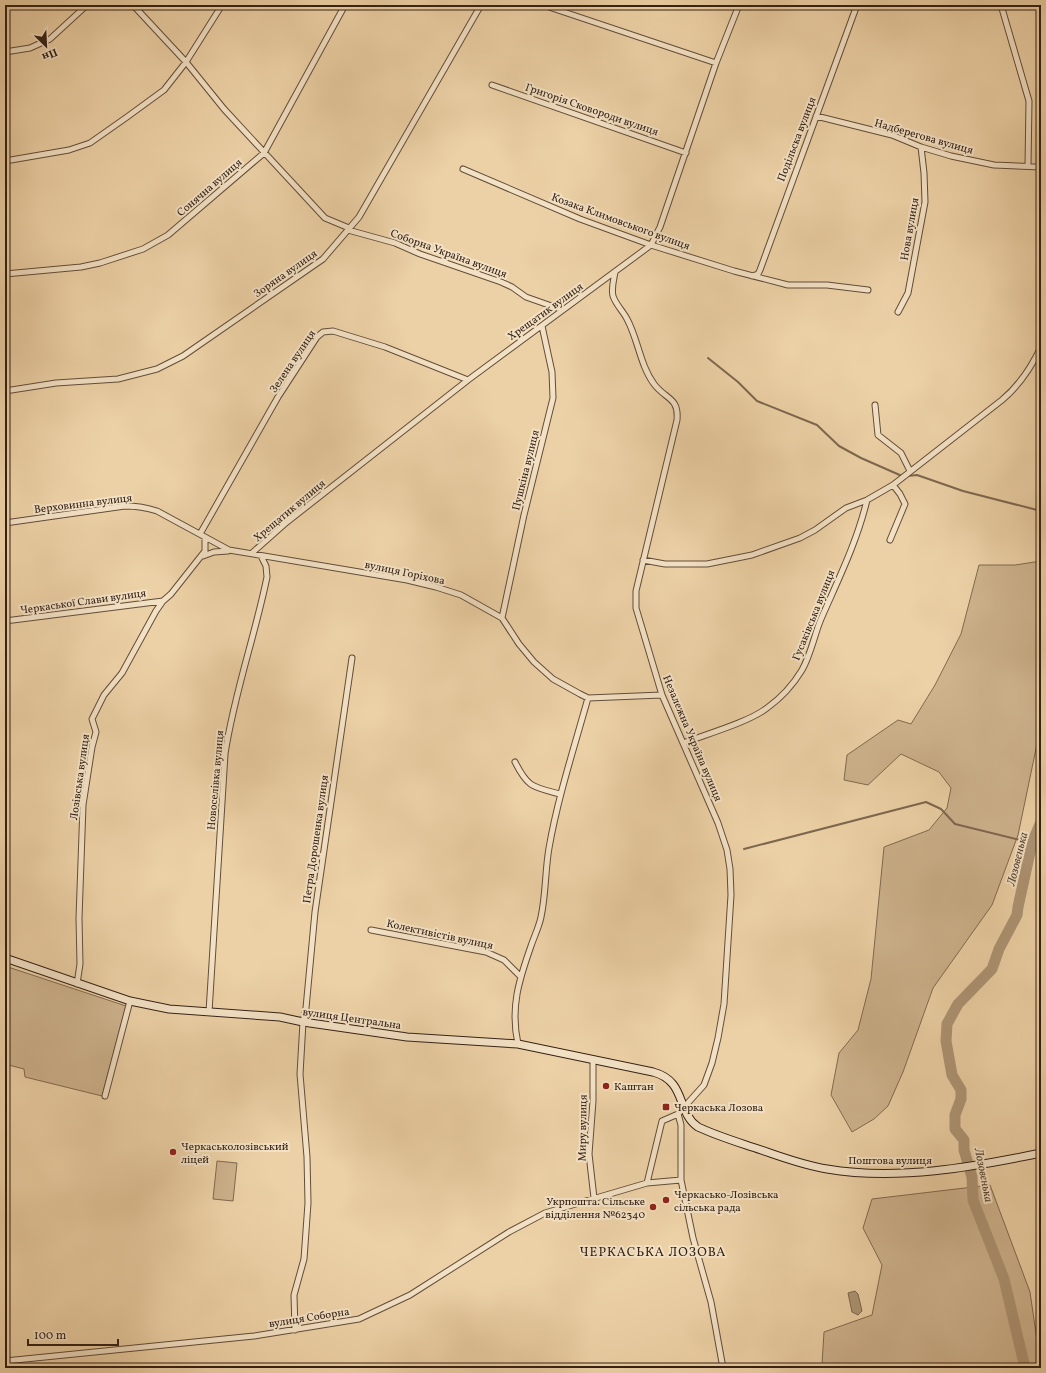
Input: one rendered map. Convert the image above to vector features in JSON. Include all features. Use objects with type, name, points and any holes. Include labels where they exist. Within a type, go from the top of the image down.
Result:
[{"type":"street","points":[[5,52],[30,48],[50,39],[88,5]]},
{"type":"street","name":"Соборна Україна вулиця","points":[[133,5],[186,62],[224,109],[325,218],[348,229],[395,243],[420,254],[501,282],[512,287],[526,297],[563,310]]},
{"type":"street","points":[[5,161],[70,150],[90,143],[164,90],[186,62],[222,5]]},
{"type":"street","name":"Сонячна вулиця","points":[[5,274],[74,268],[100,263],[119,258],[158,242],[264,153],[345,5]]},
{"type":"street","name":"Зоряна вулиця","points":[[5,391],[56,383],[118,379],[157,369],[183,356],[323,259],[359,217],[481,5]]},
{"type":"street","points":[[543,5],[559,7],[716,63]]},
{"type":"street","name":"Хрещатик вулиця","points":[[252,553],[287,522],[468,380],[651,245],[660,227],[716,63],[739,5]]},
{"type":"street","name":"Подільска вулиця","points":[[752,276],[758,274],[760,270],[857,5]]},
{"type":"street","points":[[1001,5],[1029,101],[1028,166]]},
{"type":"street","name":"Григорія Сковороди вулиця","points":[[492,85],[686,153]]},
{"type":"street","name":"Надберегова вулиця","points":[[816,116],[892,135],[921,147],[951,156],[994,165],[1041,167]]},
{"type":"street","name":"Нова вулиця","points":[[898,312],[908,293],[925,202],[921,147]]},
{"type":"street","name":"Козака Климовського вулиця","points":[[463,169],[580,219],[651,245],[752,276]]},
{"type":"street","name":"Незалежна Україна вулиця","points":[[616,272],[612,288],[616,302],[627,319],[652,380],[662,393],[676,404],[678,409],[677,420],[636,591],[636,608],[662,695],[718,823],[727,850],[731,895],[724,1004],[712,1063],[704,1085],[678,1114],[662,1121],[647,1183]]},
{"type":"street","points":[[752,276],[788,285],[827,285],[868,290]]},
{"type":"street","name":"Пушкіна вулиця","points":[[502,618],[524,515],[553,398],[552,372],[542,326]]},
{"type":"street","name":"Зелена вулиця","points":[[202,536],[278,397],[317,337],[323,332],[333,331],[385,347],[468,380]]},
{"type":"street","points":[[643,560],[665,564],[707,564],[752,555],[800,538],[815,530],[846,508],[867,500],[893,485],[1013,391],[1029,372],[1041,347]]},
{"type":"street","points":[[875,405],[878,435],[901,453],[910,471]]},
{"type":"street","points":[[890,540],[905,504],[893,485]]},
{"type":"street","name":"Гусаківська вулиця","points":[[683,743],[766,710],[789,688],[807,659],[820,622],[854,543],[867,500]]},
{"type":"street","name":"Верховинна вулиця","points":[[5,523],[138,506],[156,511],[202,536]]},
{"type":"street","name":"вулиця Горіхова","points":[[202,536],[229,550],[436,587],[461,595],[502,618],[519,644],[534,662],[553,679],[588,698]]},
{"type":"street","name":"Лозівська вулиця","points":[[77,984],[80,964],[79,918],[84,805],[90,756],[96,732],[92,719],[104,695],[122,673],[163,601],[171,594],[200,558],[206,548],[202,536]]},
{"type":"street","points":[[200,558],[214,552],[229,550]]},
{"type":"street","name":"Новоселівка вулиця","points":[[210,1012],[225,754],[228,732],[267,577],[266,566],[261,556]]},
{"type":"street","name":"Черкаської Слави вулиця","points":[[5,621],[163,601]]},
{"type":"street","name":"Петра Дорошенка вулиця","points":[[295,1330],[294,1295],[305,1252],[308,1203],[307,1157],[300,1074],[303,1022],[306,1008],[315,912],[352,658]]},
{"type":"street","points":[[518,1044],[514,1026],[515,1003],[520,976],[540,920],[545,896],[548,850],[560,794],[588,698],[662,695]]},
{"type":"street","points":[[515,762],[527,783],[534,788],[560,794]]},
{"type":"street","name":"Колективістів вулиця","points":[[371,930],[486,952],[504,960],[520,976]]},
{"type":"street","name":"вулиця Центральна","points":[[5,958],[130,1001],[169,1009],[280,1017],[303,1022],[407,1036],[518,1044],[593,1059],[662,1075],[675,1088],[684,1107]]},
{"type":"street","points":[[105,1096],[130,1001]]},
{"type":"street","name":"Миру вулиця","points":[[593,1059],[593,1101],[589,1154],[594,1198]]},
{"type":"street","name":"Поштова вулиця","points":[[684,1107],[687,1116],[698,1127],[803,1164],[860,1173],[945,1170],[992,1163],[1041,1153]]},
{"type":"street","points":[[678,1114],[681,1125],[681,1180],[693,1238],[711,1302],[723,1368]]},
{"type":"street","name":"вулиця Соборна","points":[[5,1361],[173,1345],[295,1330],[359,1319],[410,1295],[545,1213],[647,1183],[681,1180]]},
{"type":"shaded area","points":[[1041,561],[1041,725],[1018,835],[992,905],[933,988],[903,1072],[888,1106],[874,1119],[852,1132],[831,1095],[839,1053],[858,1030],[871,979],[884,847],[929,830],[947,808],[951,788],[939,772],[901,754],[868,785],[844,780],[847,755],[898,720],[911,724],[935,685],[961,634],[979,565],[1015,565]]},
{"type":"shaded area","points":[[5,966],[126,1006],[102,1096],[25,1077],[24,1069],[5,1064]]},
{"type":"shaded area","points":[[217,1161],[237,1163],[233,1201],[213,1199]]},
{"type":"shaded area","points":[[990,1185],[1030,1292],[1041,1368],[824,1368],[822,1364],[824,1332],[872,1315],[882,1265],[863,1228],[872,1199]]},
{"type":"shaded area","points":[[855,1291],[858,1294],[862,1311],[858,1315],[852,1312],[848,1293]]},
{"type":"waterway","points":[[708,358],[738,382],[757,401],[817,425],[839,446],[861,458],[902,476]]},
{"type":"waterway","points":[[907,476],[917,475],[963,491],[1041,511]]},
{"type":"waterway","points":[[744,849],[926,802],[941,809],[955,824],[1032,843]]},
{"type":"waterway","name":"Лозовенька","points":[[1025,1368],[1004,1279],[973,1200],[972,1177],[964,1150],[964,1140],[955,1129],[955,1115],[961,1099],[961,1090],[952,1075],[946,1041],[947,1024],[958,1004],[992,969],[999,949],[1017,915],[1032,843],[1041,822]]},
{"type":"place","name":"Каштан","points":[[606,1086]]},
{"type":"place","name":"Черкаська Лозова","points":[[666,1107]]},
{"type":"place","name":"Черкаськолозівський ліцей","points":[[173,1152]]},
{"type":"place","name":"Черкасько-Лозівська сільська рада","points":[[666,1200]]},
{"type":"place","name":"Укрпошта. Сільське відділення №62340","points":[[653,1207]]},
{"type":"district","name":"ЧЕРКАСЬКА ЛОЗОВА","points":[[653,1251]]}]
